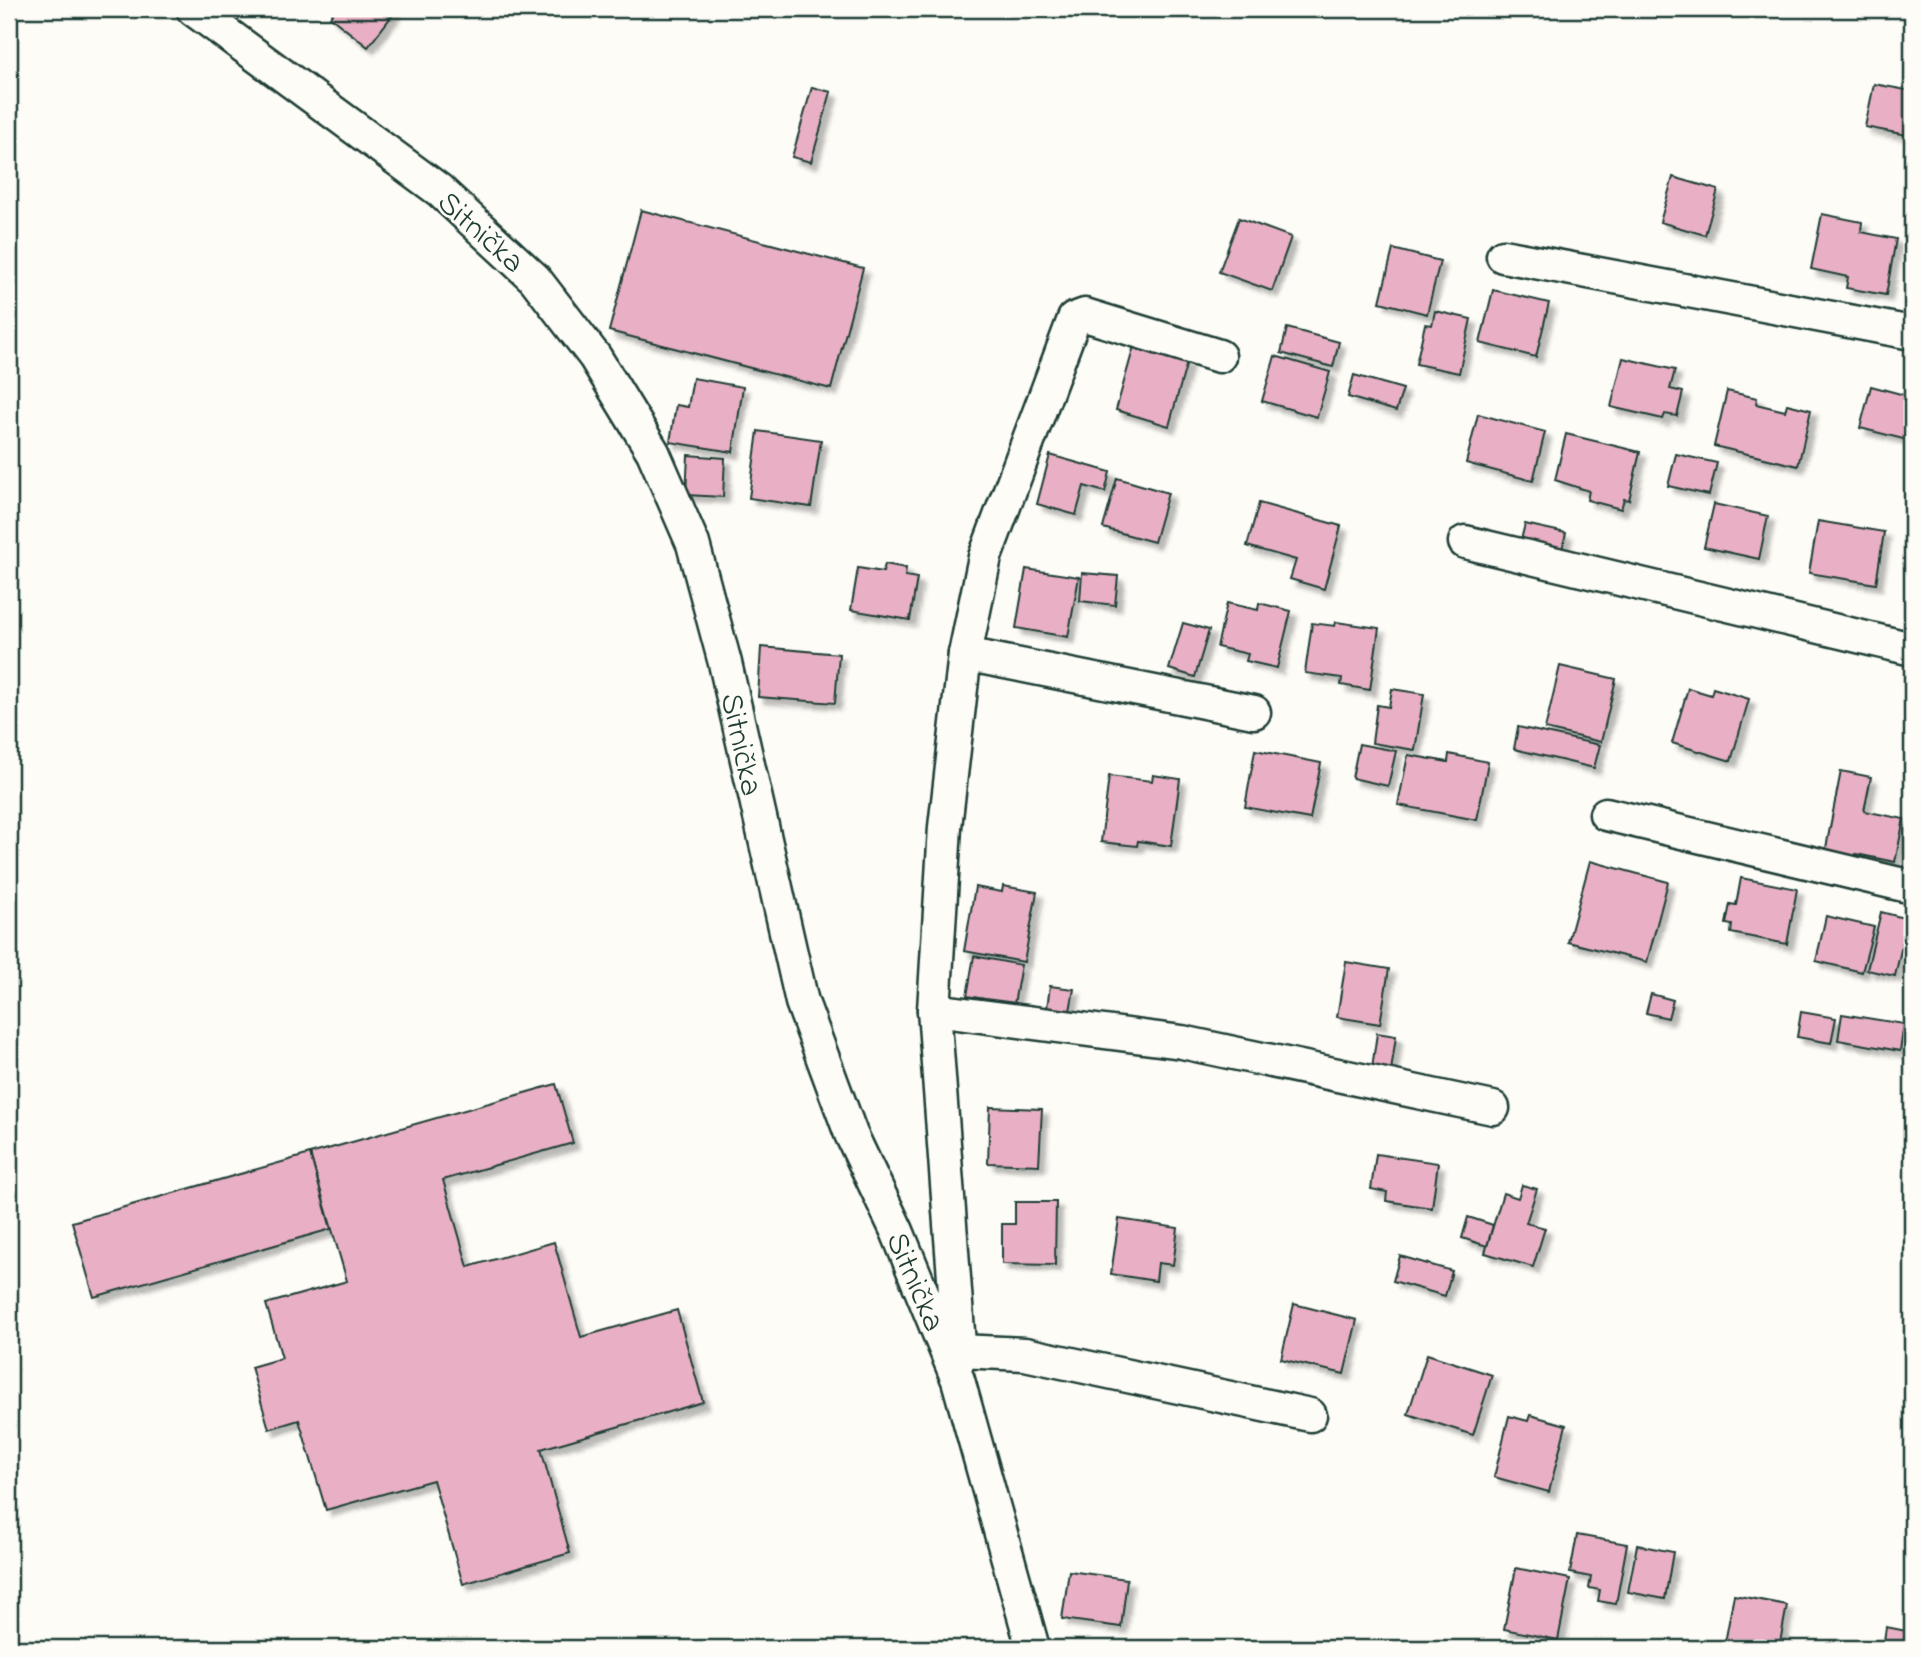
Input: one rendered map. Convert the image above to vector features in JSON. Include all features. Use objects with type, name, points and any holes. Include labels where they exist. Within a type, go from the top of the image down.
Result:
[{"type":"street","name":"Sitnička","points":[[193,9],[439,190],[535,279],[595,357],[653,452],[693,544],[722,650],[802,1002],[850,1134],[959,1366],[1033,1648]]},
{"type":"street","points":[[1503,256],[1912,333]]},
{"type":"street","points":[[1219,356],[1085,315],[1074,318],[985,557],[965,654],[945,827],[934,1010],[959,1366],[1025,1354],[1310,1415]]},
{"type":"street","points":[[1465,542],[1912,649]]},
{"type":"street","points":[[965,654],[1254,712]]},
{"type":"street","points":[[1606,814],[1912,887]]},
{"type":"street","points":[[934,1010],[1182,1042],[1493,1108]]},
{"type":"building","points":[[336,9],[397,9],[368,47],[330,17]]},
{"type":"building","points":[[1874,84],[1912,91],[1912,136],[1865,127]]},
{"type":"building","points":[[812,87],[831,92],[811,162],[792,157]]},
{"type":"building","points":[[1673,177],[1718,190],[1705,235],[1660,222]]},
{"type":"building","points":[[641,210],[863,268],[831,389],[609,331]]},
{"type":"building","points":[[1822,214],[1862,222],[1861,232],[1896,239],[1886,295],[1846,288],[1848,277],[1811,269]]},
{"type":"building","points":[[1239,218],[1291,237],[1272,291],[1219,272]]},
{"type":"building","points":[[1393,249],[1440,261],[1427,314],[1380,302]]},
{"type":"building","points":[[1493,290],[1549,303],[1536,357],[1480,343]]},
{"type":"building","points":[[1435,311],[1471,319],[1459,373],[1416,364],[1425,324],[1432,325]]},
{"type":"building","points":[[1287,328],[1339,342],[1333,367],[1281,353]]},
{"type":"building","points":[[1134,346],[1187,362],[1169,426],[1116,410]]},
{"type":"building","points":[[1275,356],[1330,372],[1317,417],[1262,401]]},
{"type":"building","points":[[1623,358],[1675,370],[1670,389],[1683,392],[1677,416],[1665,414],[1663,419],[1611,407]]},
{"type":"building","points":[[1354,375],[1403,389],[1396,411],[1348,397]]},
{"type":"building","points":[[693,378],[743,387],[733,452],[670,442],[676,405],[688,407]]},
{"type":"building","points":[[1871,386],[1912,397],[1911,441],[1860,428]]},
{"type":"building","points":[[1727,391],[1757,398],[1756,404],[1785,411],[1787,404],[1811,410],[1798,466],[1714,446]]},
{"type":"building","points":[[1478,414],[1545,432],[1533,481],[1466,463]]},
{"type":"building","points":[[758,431],[821,440],[811,507],[749,498]]},
{"type":"building","points":[[1566,434],[1640,452],[1629,500],[1624,499],[1621,509],[1587,500],[1589,491],[1555,480]]},
{"type":"building","points":[[1676,454],[1717,463],[1709,495],[1668,486]]},
{"type":"building","points":[[688,455],[725,458],[723,497],[686,495]]},
{"type":"building","points":[[1050,455],[1110,472],[1105,492],[1084,486],[1076,515],[1037,504]]},
{"type":"building","points":[[1117,478],[1168,493],[1154,542],[1103,528]]},
{"type":"building","points":[[1259,503],[1341,526],[1324,589],[1290,579],[1296,560],[1247,546]]},
{"type":"building","points":[[1714,504],[1768,516],[1759,559],[1704,547]]},
{"type":"building","points":[[1818,521],[1884,532],[1876,584],[1809,573]]},
{"type":"building","points":[[1525,524],[1566,533],[1560,558],[1519,548]]},
{"type":"building","points":[[885,564],[906,568],[905,576],[917,578],[910,620],[851,610],[858,568],[883,572]]},
{"type":"building","points":[[1026,569],[1079,577],[1068,637],[1016,628]]},
{"type":"building","points":[[1082,573],[1118,576],[1115,605],[1080,601]]},
{"type":"building","points":[[1227,603],[1258,610],[1259,603],[1291,611],[1277,668],[1246,661],[1248,654],[1217,647]]},
{"type":"building","points":[[1336,622],[1379,628],[1370,690],[1341,685],[1342,678],[1305,673],[1312,623],[1335,626]]},
{"type":"building","points":[[1183,623],[1209,630],[1195,677],[1169,669]]},
{"type":"building","points":[[761,647],[839,654],[835,703],[758,697]]},
{"type":"building","points":[[1560,666],[1616,679],[1601,742],[1545,729]]},
{"type":"building","points":[[1688,688],[1711,695],[1713,688],[1749,699],[1731,761],[1672,743]]},
{"type":"building","points":[[1392,689],[1424,694],[1415,750],[1372,743],[1377,705],[1389,707]]},
{"type":"building","points":[[1518,727],[1600,745],[1594,768],[1514,749]]},
{"type":"building","points":[[1359,744],[1396,751],[1388,786],[1352,778]]},
{"type":"building","points":[[1255,750],[1321,763],[1310,819],[1245,807]]},
{"type":"building","points":[[1449,754],[1488,762],[1477,820],[1398,805],[1408,755],[1448,762]]},
{"type":"building","points":[[1841,771],[1871,777],[1864,811],[1904,819],[1895,862],[1856,854],[1855,859],[1825,853]]},
{"type":"building","points":[[1153,775],[1180,779],[1171,846],[1138,841],[1137,846],[1101,842],[1109,776],[1152,781]]},
{"type":"building","points":[[1590,861],[1668,882],[1647,962],[1568,942]]},
{"type":"building","points":[[1741,878],[1797,889],[1787,944],[1731,933],[1732,925],[1726,924],[1730,904],[1736,905]]},
{"type":"building","points":[[1003,886],[1037,892],[1024,962],[964,951],[975,887],[1002,892]]},
{"type":"building","points":[[1881,912],[1908,919],[1895,976],[1867,970]]},
{"type":"building","points":[[1826,916],[1874,927],[1862,972],[1816,961]]},
{"type":"building","points":[[974,956],[1021,965],[1014,1004],[967,996]]},
{"type":"building","points":[[1346,962],[1389,969],[1380,1024],[1337,1017]]},
{"type":"building","points":[[1050,986],[1074,989],[1070,1011],[1047,1008]]},
{"type":"building","points":[[1651,994],[1673,1000],[1668,1018],[1646,1013]]},
{"type":"building","points":[[1801,1012],[1836,1018],[1831,1043],[1797,1037]]},
{"type":"building","points":[[1842,1014],[1904,1024],[1900,1051],[1838,1040]]},
{"type":"building","points":[[1377,1033],[1396,1036],[1391,1071],[1372,1068]]},
{"type":"building","points":[[556,1084],[573,1143],[443,1180],[468,1267],[554,1242],[581,1337],[677,1310],[703,1402],[541,1449],[570,1553],[463,1584],[433,1480],[326,1510],[299,1420],[269,1429],[251,1367],[282,1358],[266,1304],[347,1281],[310,1154]]},
{"type":"building","points":[[990,1107],[1042,1109],[1039,1165],[988,1163]]},
{"type":"building","points":[[310,1154],[331,1229],[94,1297],[72,1222]]},
{"type":"building","points":[[1376,1154],[1438,1163],[1432,1208],[1386,1201],[1387,1192],[1371,1189]]},
{"type":"building","points":[[1522,1185],[1537,1189],[1526,1223],[1545,1228],[1533,1267],[1485,1253],[1503,1193],[1518,1198]]},
{"type":"building","points":[[1015,1202],[1056,1202],[1055,1265],[1002,1264],[1002,1224],[1015,1224]]},
{"type":"building","points":[[1468,1217],[1493,1225],[1487,1246],[1462,1238]]},
{"type":"building","points":[[1119,1219],[1178,1228],[1173,1265],[1158,1263],[1156,1281],[1111,1274]]},
{"type":"building","points":[[1400,1256],[1452,1271],[1445,1296],[1393,1281]]},
{"type":"building","points":[[1294,1304],[1357,1320],[1344,1374],[1281,1359]]},
{"type":"building","points":[[1427,1354],[1492,1375],[1473,1435],[1408,1414]]},
{"type":"building","points":[[1530,1415],[1566,1425],[1549,1492],[1494,1477],[1509,1416],[1528,1421]]},
{"type":"building","points":[[1577,1535],[1627,1544],[1616,1604],[1598,1601],[1600,1590],[1589,1588],[1591,1577],[1570,1573]]},
{"type":"building","points":[[1637,1545],[1673,1552],[1665,1599],[1628,1592]]},
{"type":"building","points":[[1516,1568],[1570,1579],[1558,1640],[1504,1629]]},
{"type":"building","points":[[1069,1571],[1127,1579],[1121,1627],[1062,1619]]},
{"type":"building","points":[[1734,1595],[1787,1605],[1779,1648],[1724,1648]]},
{"type":"building","points":[[1886,1627],[1912,1632],[1912,1648],[1883,1648]]}]
